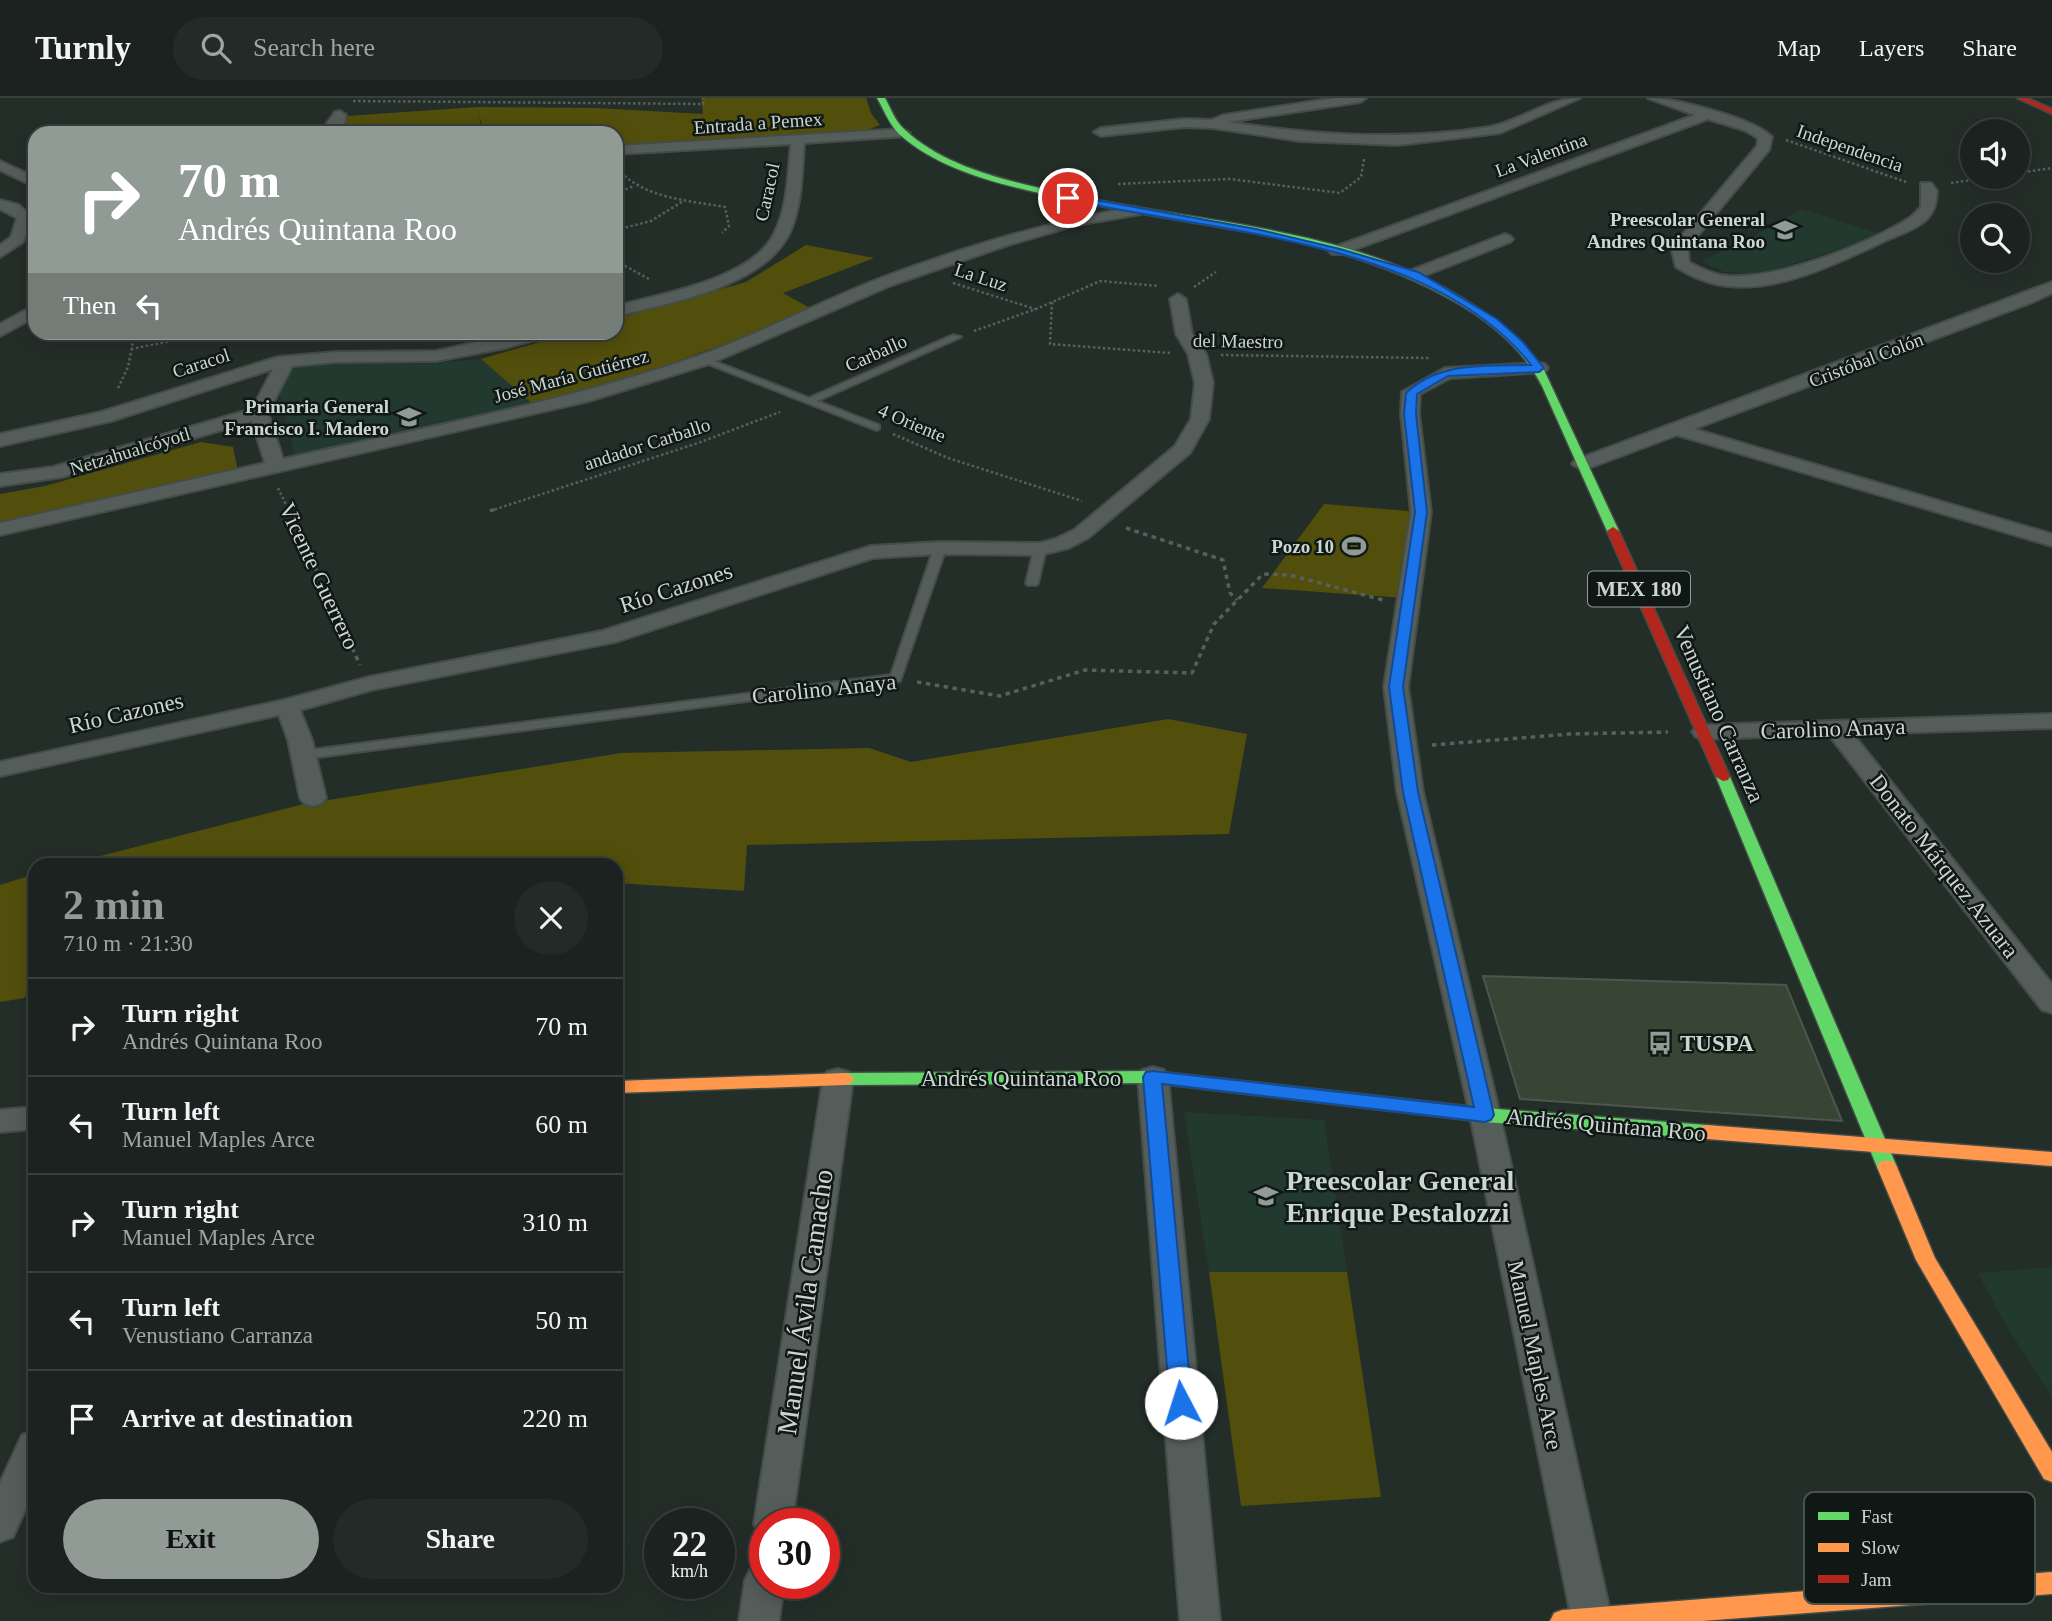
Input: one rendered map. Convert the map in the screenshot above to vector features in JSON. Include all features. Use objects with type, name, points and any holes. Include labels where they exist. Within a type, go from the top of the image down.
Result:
[{"type":"main road","name":"Venustiano Carranza","points":[[881,98],[888,117],[903,132],[961,169],[1047,194],[1256,232],[1337,251],[1415,274],[1493,321],[1519,343],[1539,368],[1703,732],[1881,1148],[1926,1260],[2052,1472]]},
{"type":"main road","points":[[2021,98],[2052,111]]},
{"type":"main road","name":"Andrés Quintana Roo","points":[[623,1087],[838,1079],[1153,1077],[1485,1115],[1881,1148],[2052,1159]]},
{"type":"main road","points":[[1582,1621],[1804,1603]]},
{"type":"street","points":[[1101,132],[1185,123],[1213,124],[1224,118],[1360,98]]},
{"type":"street","name":"La Valentina","points":[[1213,124],[1300,137],[1366,141],[1448,137],[1495,130],[1574,98]]},
{"type":"street","points":[[1654,98],[1760,131],[1765,137],[1763,147],[1688,237],[1680,251],[1682,264],[1690,270],[1720,279],[1744,281],[1769,278],[1840,258],[1918,220],[1928,209],[1928,189]]},
{"type":"street","points":[[334,126],[340,115]]},
{"type":"street","name":"La Valentina","points":[[1337,251],[1706,115]]},
{"type":"street","name":"Entrada a Pemex","points":[[623,150],[903,132]]},
{"type":"street","name":"Caracol","points":[[623,309],[720,281],[765,256],[775,244],[789,207],[798,139]]},
{"type":"street","points":[[0,165],[28,179]]},
{"type":"street","points":[[0,197],[28,193]]},
{"type":"street","points":[[0,204],[14,208],[25,217],[18,239],[0,252]]},
{"type":"street","name":"José María Gutiérrez","points":[[0,529],[583,397],[703,360],[917,271],[1003,242],[1063,225],[1136,211]]},
{"type":"street","points":[[1415,274],[1505,239]]},
{"type":"street","name":"Cristóbal Colón","points":[[1582,464],[2028,299],[2052,287]]},
{"type":"street","name":"Río Cazones","points":[[0,769],[287,706],[369,684],[607,637],[871,552],[940,548],[1040,549],[1062,544],[1104,514],[1183,449],[1200,419],[1204,383],[1198,354],[1184,334],[1178,299]]},
{"type":"street","points":[[0,331],[28,314]]},
{"type":"street","name":"Caracol","points":[[0,440],[105,417],[251,369],[286,361],[436,356],[515,340]]},
{"type":"street","points":[[272,467],[259,412],[286,361]]},
{"type":"street","name":"Manuel Maples Arce","points":[[1539,368],[1445,373],[1411,393],[1410,414],[1421,512],[1396,687],[1410,792],[1485,1115],[1582,1621]]},
{"type":"street","name":"Netzahualcóyotl","points":[[0,480],[55,473],[259,412]]},
{"type":"street","points":[[1679,430],[2052,540]]},
{"type":"street","points":[[287,706],[313,798]]},
{"type":"street","name":"Carolino Anaya","points":[[1703,732],[1836,730],[2052,721]]},
{"type":"street","name":"Donato Márquez Azuara","points":[[1836,730],[2052,1003]]},
{"type":"street","points":[[1153,1077],[1200,1621]]},
{"type":"street","name":"Manuel Ávila Camacho","points":[[775,1508],[838,1079]]},
{"type":"street","points":[[0,1121],[28,1119]]},
{"type":"street","points":[[0,1525],[28,1462]]},
{"type":"street","points":[[759,1621],[762,1599]]},
{"type":"lane","name":"Carballo","points":[[811,400],[956,337]]},
{"type":"lane","name":"4 Oriente","points":[[703,360],[876,426]]},
{"type":"lane","points":[[896,678],[940,548]]},
{"type":"lane","points":[[1032,583],[1040,549]]},
{"type":"lane","name":"Carolino Anaya","points":[[303,755],[896,678]]},
{"type":"path","points":[[402,102],[406,98]]},
{"type":"path","points":[[537,102],[539,98]]},
{"type":"path","points":[[351,101],[703,104],[704,98]]},
{"type":"path","name":"Independencia","points":[[1760,131],[1928,189]]},
{"type":"path","points":[[1111,185],[1230,179],[1340,193],[1361,177],[1366,141]]},
{"type":"path","points":[[623,168],[635,164],[653,149]]},
{"type":"path","points":[[2030,171],[2052,168]]},
{"type":"path","points":[[623,175],[635,186],[668,198],[725,207],[729,226],[722,233]]},
{"type":"path","points":[[1928,189],[1960,183]]},
{"type":"path","points":[[623,190],[635,186]]},
{"type":"path","points":[[623,228],[651,220],[687,200]]},
{"type":"path","points":[[623,265],[678,293]]},
{"type":"path","name":"La Luz","points":[[917,271],[1036,309]]},
{"type":"path","points":[[956,337],[1036,309],[1100,281],[1166,287],[1178,299]]},
{"type":"path","name":"del Maestro","points":[[1052,302],[1050,344],[1198,354],[1420,356],[1443,360],[1466,370]]},
{"type":"path","points":[[105,417],[128,367],[133,340]]},
{"type":"path","points":[[131,349],[177,340]]},
{"type":"path","name":"andador Carballo","points":[[490,510],[698,443],[811,400]]},
{"type":"path","name":"4 Oriente","points":[[876,426],[948,458],[1104,514],[1223,561],[1230,593],[1237,600]]},
{"type":"path","name":"Vicente Guerrero","points":[[272,467],[369,684]]},
{"type":"path","name":"Carolino Anaya","points":[[896,678],[1000,696],[1085,670],[1192,673],[1214,624],[1263,574],[1290,575],[1407,606]]},
{"type":"path","points":[[1405,746],[1570,734],[1703,732]]},
{"type":"shaded area","points":[[701,98],[866,98],[871,113],[880,125],[854,135],[623,149],[623,126],[482,126],[479,114],[481,126],[344,126],[346,116],[478,107],[596,108],[703,114]]},
{"type":"shaded area","points":[[1801,209],[1884,235],[1766,272],[1724,272],[1701,261],[1751,238]]},
{"type":"shaded area","points":[[806,245],[874,258],[783,293],[815,311],[584,395],[535,406],[481,359],[547,340],[623,340],[623,317],[746,282]]},
{"type":"shaded area","points":[[481,359],[535,406],[296,459],[278,390],[289,367],[425,364]]},
{"type":"shaded area","points":[[201,442],[233,447],[239,476],[0,528],[0,494],[45,486]]},
{"type":"shaded area","name":"Pozo 10","points":[[1324,504],[1420,512],[1405,598],[1262,588]]},
{"type":"shaded area","points":[[1168,719],[1247,734],[1229,834],[747,845],[744,891],[623,883],[623,858],[92,858],[304,804],[621,753],[869,748],[911,762]]},
{"type":"shaded area","points":[[28,876],[28,993],[24,998],[0,1002],[0,885]]},
{"type":"shaded area","name":"Preescolar General Enrique Pestalozzi","points":[[1184,1112],[1324,1120],[1347,1272],[1209,1272]]},
{"type":"shaded area","points":[[2052,1267],[2052,1397],[2001,1317],[1978,1273]]},
{"type":"shaded area","points":[[1209,1272],[1347,1272],[1381,1497],[1241,1506]]},
{"type":"building","name":"TUSPA","points":[[1483,976],[1786,985],[1842,1121],[1520,1099]]},
{"type":"traffic: fast","points":[[881,98],[897,127],[912,141],[940,158],[972,171],[1019,186],[1083,201],[1290,238],[1358,255],[1421,279],[1479,311],[1528,355],[1539,370],[1613,531]]},
{"type":"traffic: fast","points":[[1723,777],[1887,1167]]},
{"type":"traffic: fast","points":[[845,1079],[1153,1077],[1485,1115],[1707,1132]]},
{"type":"traffic: slow","points":[[623,1087],[845,1079]]},
{"type":"traffic: slow","points":[[1707,1132],[2052,1159]]},
{"type":"traffic: slow","points":[[1887,1167],[1926,1260],[2052,1472]]},
{"type":"traffic: slow","points":[[2035,1584],[2052,1583]]},
{"type":"traffic: slow","points":[[1562,1621],[1804,1602]]},
{"type":"traffic: jam","points":[[2021,98],[2052,112]]},
{"type":"traffic: jam","points":[[1613,531],[1723,777]]},
{"type":"place","name":"Preescolar General Andres Quintana Roo","points":[[1785,230]]},
{"type":"place","name":"Primaria General Francisco I. Madero","points":[[409,417]]},
{"type":"place","name":"Pozo 10","points":[[1354,546]]},
{"type":"place","name":"TUSPA","points":[[1660,1043]]},
{"type":"place","name":"Preescolar General Enrique Pestalozzi","points":[[1266,1196]]},
{"type":"route","points":[[1068,198],[1256,232],[1337,251],[1415,274],[1461,299],[1493,321],[1519,343],[1539,368],[1445,373],[1411,393],[1410,414],[1421,512],[1396,687],[1410,792],[1485,1115],[1153,1077],[1181,1403]]}]
